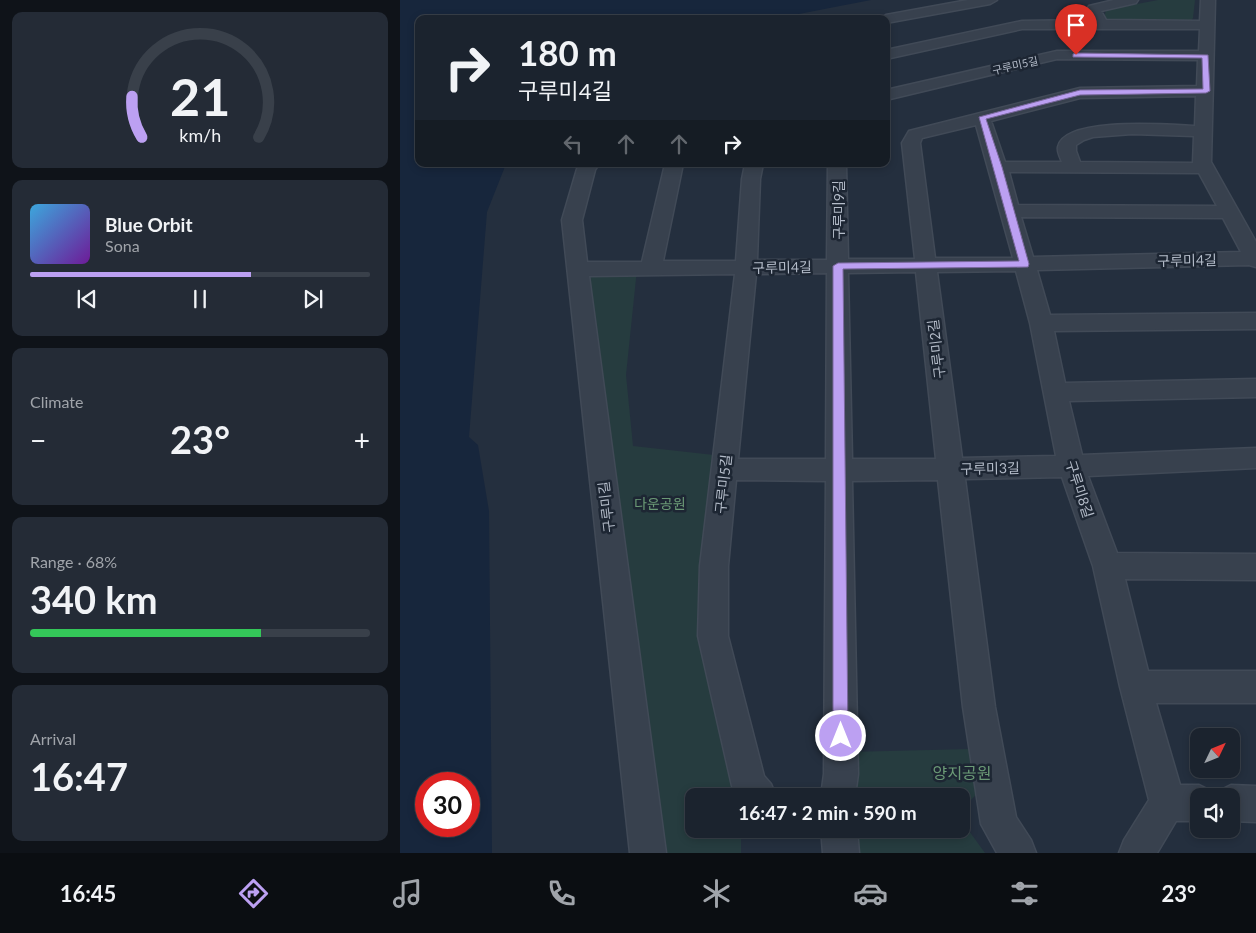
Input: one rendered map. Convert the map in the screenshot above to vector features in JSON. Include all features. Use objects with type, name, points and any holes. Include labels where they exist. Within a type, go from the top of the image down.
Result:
[{"type":"street","points":[[890,18],[990,0]]},
{"type":"street","points":[[1102,24],[1094,9],[1131,0]]},
{"type":"street","points":[[1208,0],[1202,162],[1256,259]]},
{"type":"street","points":[[890,54],[1022,25],[1206,25]]},
{"type":"street","name":"구루미5길","points":[[890,94],[1057,55],[1205,56]]},
{"type":"street","name":"구루미2길","points":[[1018,853],[999,824],[979,708],[912,143],[915,135],[1080,93],[1206,91]]},
{"type":"street","name":"구루미8길","points":[[982,118],[998,167],[1041,322],[1071,466],[1107,566],[1136,687],[1183,803],[1137,853]]},
{"type":"street","points":[[1073,167],[1066,150],[1069,142],[1076,136],[1120,129],[1204,131]]},
{"type":"street","name":"구루미길","points":[[588,167],[572,220],[648,853]]},
{"type":"street","points":[[651,268],[673,167]]},
{"type":"street","name":"구루미5길","points":[[751,788],[713,636],[714,566],[746,267],[751,179],[753,167]]},
{"type":"street","name":"구루미9길","points":[[837,167],[841,774],[839,788]]},
{"type":"street","points":[[998,167],[1206,168]]},
{"type":"street","points":[[1010,211],[1230,212]]},
{"type":"street","name":"구루미4길","points":[[578,269],[1024,264],[1256,259]]},
{"type":"street","points":[[1041,322],[1256,322]]},
{"type":"street","points":[[1055,392],[1256,388]]},
{"type":"street","name":"구루미3길","points":[[724,469],[838,471],[951,469],[1071,466],[1219,457],[1256,458]]},
{"type":"street","points":[[1107,566],[1256,567]]},
{"type":"street","points":[[1136,687],[1256,687]]},
{"type":"street","points":[[1240,803],[1256,804]]},
{"type":"street","points":[[840,838],[841,853]]},
{"type":"green space","points":[[1158,0],[1195,0],[1193,18],[1191,21],[1113,22],[1104,18],[1106,10]]},
{"type":"green space","name":"다운공원","points":[[578,269],[637,269],[626,375],[633,446],[714,455],[713,604],[741,751],[741,788],[685,788],[685,838],[741,838],[741,853],[648,853]]},
{"type":"green space","name":"양지공원","points":[[971,749],[988,782],[970,803],[970,788],[851,788],[848,752]]},
{"type":"green space","name":"양지공원","points":[[970,832],[985,853],[858,853],[857,838],[970,838]]},
{"type":"water","points":[[400,0],[871,0],[794,15],[415,15],[415,167],[505,167],[487,212],[469,437],[478,445],[489,511],[492,853],[400,853]]},
{"type":"route","points":[[841,736],[838,266],[1024,264],[998,167],[982,118],[1080,93],[1206,91],[1205,56],[1076,55]]}]
